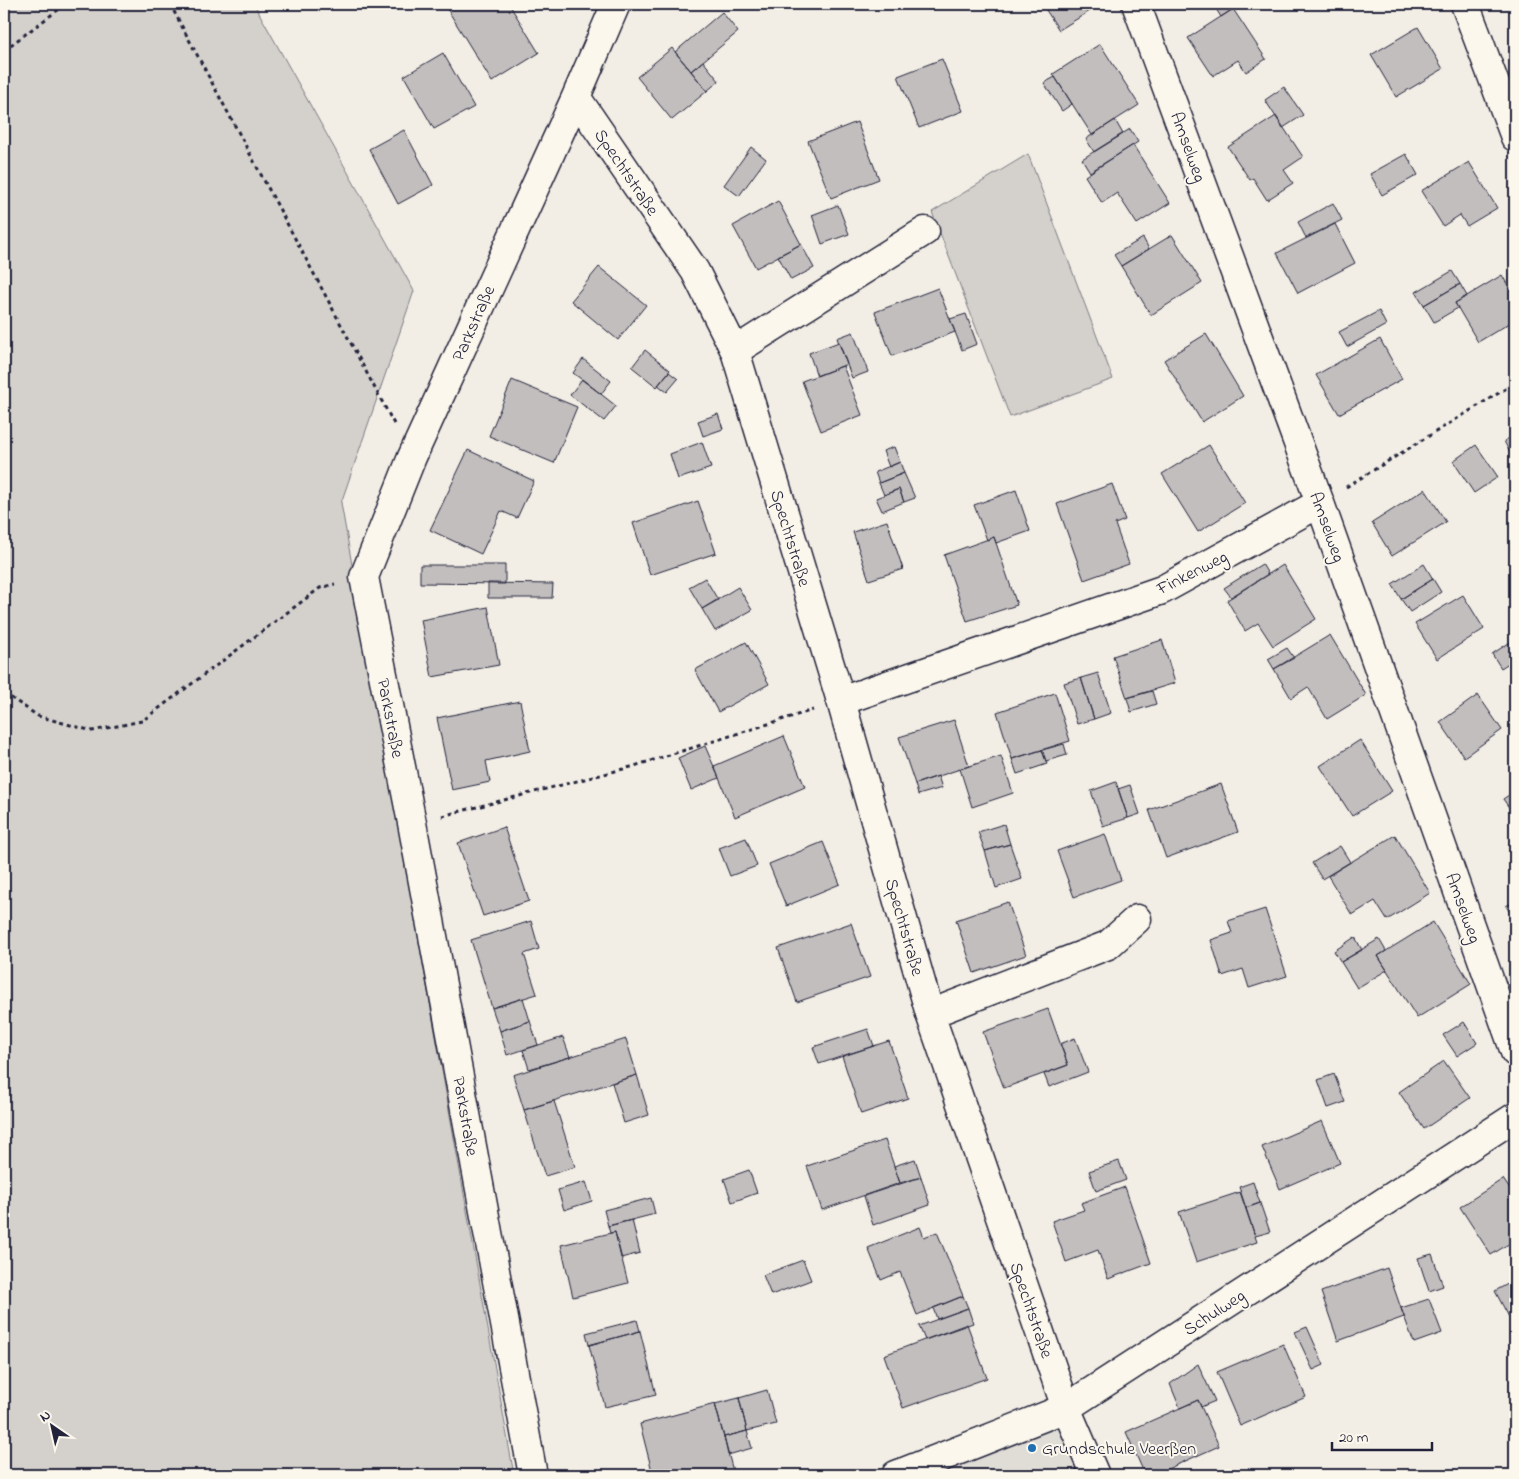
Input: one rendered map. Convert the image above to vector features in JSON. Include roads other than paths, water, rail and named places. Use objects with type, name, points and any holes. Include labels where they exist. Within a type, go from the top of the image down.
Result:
[{"type":"street","name":"Parkstraße","points":[[533,1475],[412,824],[364,578],[412,458],[576,97],[616,4]]},
{"type":"street","name":"Amselweg","points":[[1136,4],[1320,503],[1515,1052]]},
{"type":"street","points":[[1465,4],[1515,137]]},
{"type":"street","name":"Spechtstraße","points":[[576,97],[695,271],[735,351],[841,701],[930,1014],[1066,1408],[1095,1475]]},
{"type":"street","points":[[735,351],[925,231]]},
{"type":"street","name":"Finkenweg","points":[[841,701],[1162,590],[1320,503]]},
{"type":"street","points":[[930,1014],[1108,945],[1136,919]]},
{"type":"street","name":"Schulweg","points":[[896,1475],[1066,1408],[1515,1117]]},
{"type":"place","name":"Grundschule Veerßen","points":[[1032,1448]]}]
